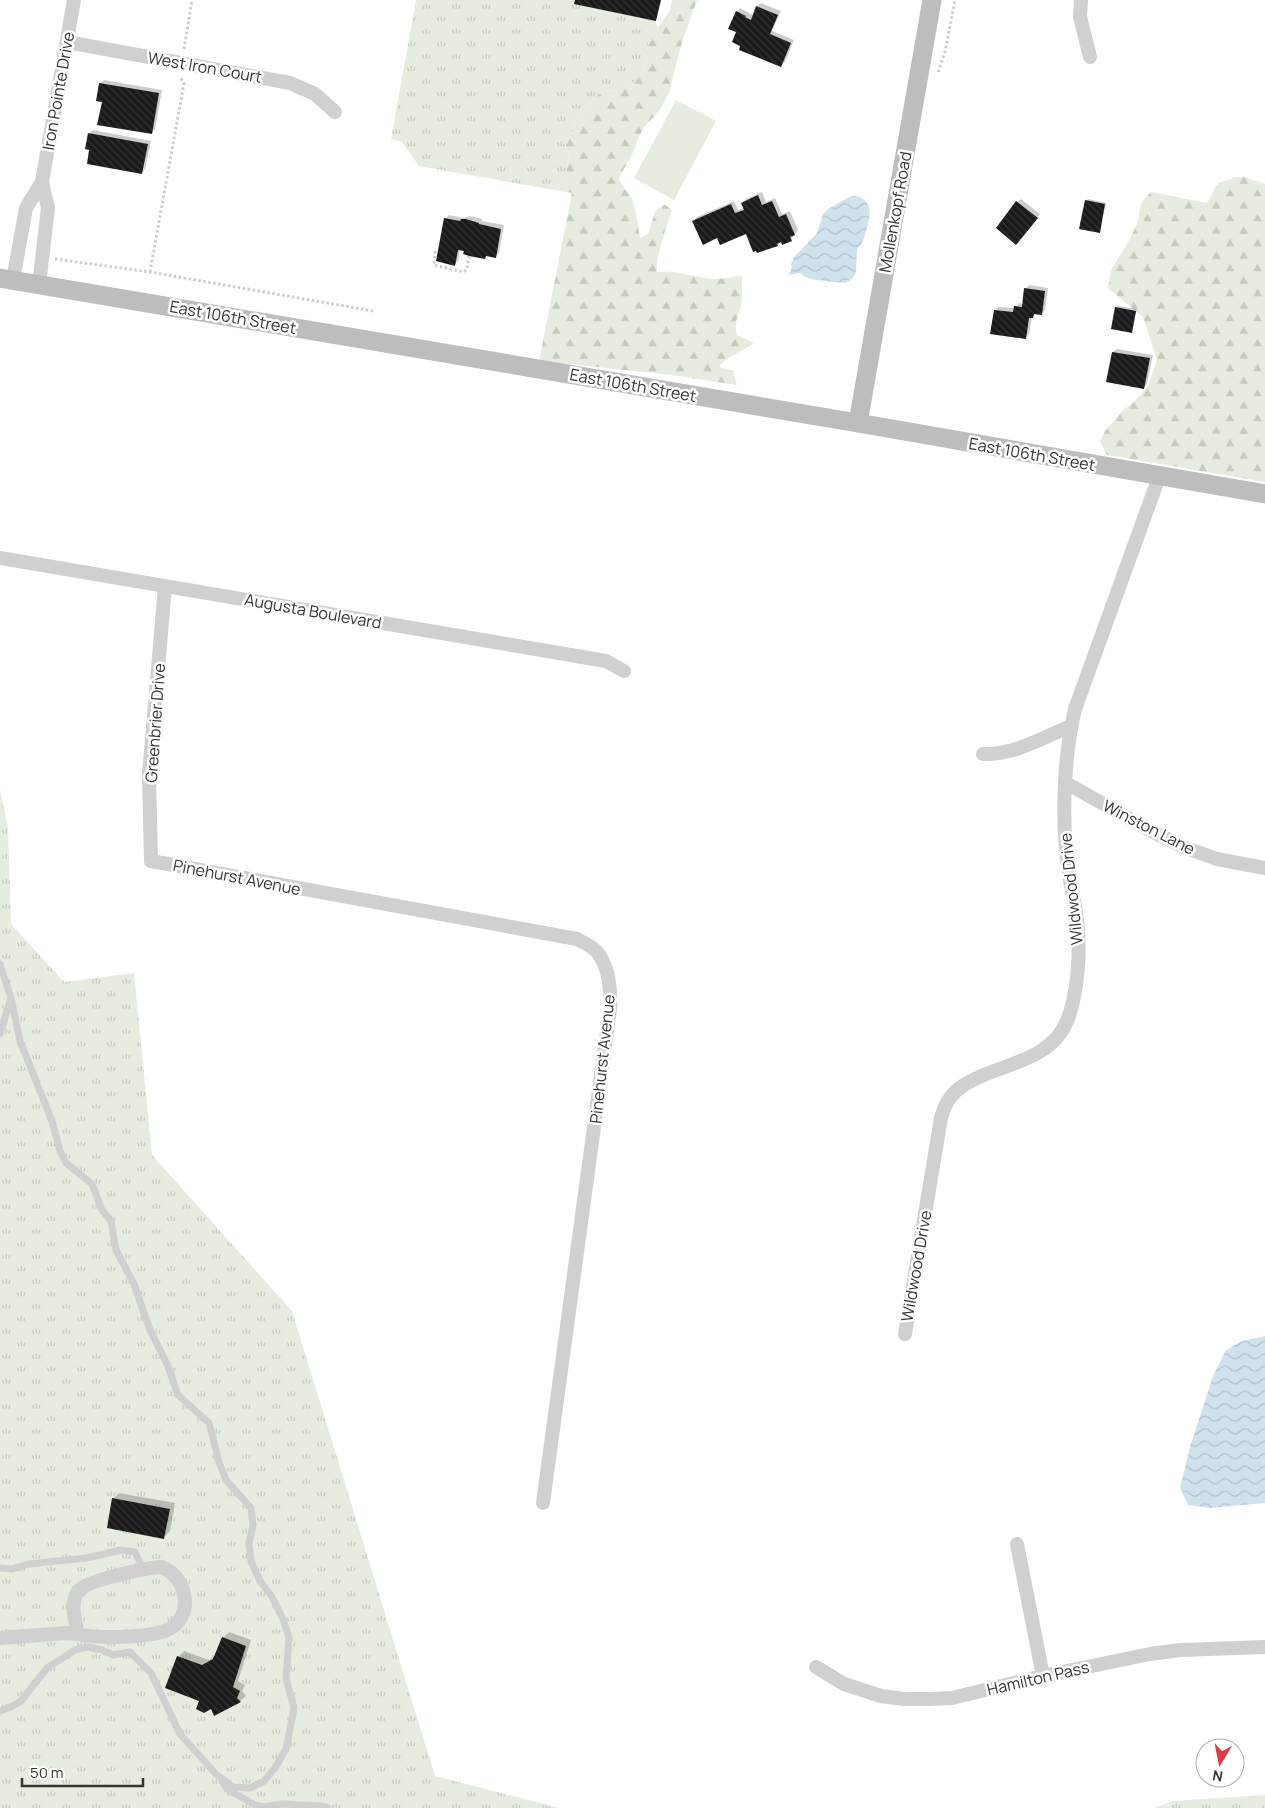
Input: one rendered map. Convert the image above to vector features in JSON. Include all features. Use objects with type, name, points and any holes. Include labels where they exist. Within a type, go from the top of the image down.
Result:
[{"type":"street","name":"Iron Pointe Drive","points":[[7,279],[26,208],[42,182],[74,0]]},
{"type":"street","name":"Mollenkopf Road","points":[[858,423],[932,0]]},
{"type":"street","points":[[1081,0],[1080,16],[1090,57]]},
{"type":"street","name":"West Iron Court","points":[[67,42],[290,83],[315,94],[335,112]]},
{"type":"street","name":"Iron Pointe Drive","points":[[39,285],[48,208],[42,182]]},
{"type":"street","name":"East 106th Street","points":[[7,279],[1265,494]]},
{"type":"street","name":"Wildwood Drive","points":[[905,1334],[944,1106],[953,1094],[966,1084],[1036,1055],[1047,1048],[1066,1024],[1070,1012],[1077,969],[1078,934],[1066,851],[1064,813],[1071,726],[1074,709],[1159,477]]},
{"type":"street","name":"Augusta Boulevard","points":[[0,558],[606,661],[624,671]]},
{"type":"street","name":"Greenbrier Drive","points":[[151,860],[149,774],[166,586]]},
{"type":"street","points":[[983,754],[1013,751],[1071,726]]},
{"type":"street","name":"Winston Lane","points":[[1066,783],[1155,833],[1186,848],[1217,859],[1265,868]]},
{"type":"street","name":"Pinehurst Avenue","points":[[151,860],[577,939],[597,952],[609,980],[611,993],[610,1009],[543,1503]]},
{"type":"street","points":[[1017,1544],[1043,1676]]},
{"type":"street","points":[[0,1638],[66,1633],[100,1638],[133,1636],[168,1630],[176,1624],[185,1608],[181,1583],[169,1570],[161,1567],[143,1568],[86,1585],[78,1591],[74,1608],[78,1634]]},
{"type":"street","name":"Hamilton Pass","points":[[816,1667],[844,1684],[881,1696],[904,1699],[952,1698],[1043,1676],[1181,1650],[1265,1647]]},
{"type":"lane","points":[[0,964],[11,998],[20,1041],[52,1122],[60,1151],[66,1163],[92,1184],[102,1210],[111,1221],[116,1250],[134,1284],[150,1330],[168,1366],[178,1395],[209,1423],[219,1462],[226,1480],[251,1508],[253,1525],[249,1544],[251,1561],[260,1581],[272,1597],[283,1619],[289,1638],[286,1678],[294,1708],[286,1748],[275,1768],[264,1781],[250,1788],[233,1787],[219,1776],[180,1734],[151,1674],[130,1652],[113,1655],[88,1647],[75,1650],[47,1668],[21,1701],[0,1711]]},
{"type":"lane","points":[[0,1034],[11,998]]},
{"type":"lane","points":[[0,1568],[12,1569],[28,1564],[88,1558],[121,1550],[135,1552],[143,1568]]},
{"type":"lane","points":[[219,1776],[227,1789],[255,1805],[263,1807],[322,1806],[328,1808]]},
{"type":"path","points":[[150,272],[184,83],[180,78],[192,0]]},
{"type":"path","points":[[435,251],[434,265],[464,272],[467,269],[469,256]]},
{"type":"path","points":[[42,256],[150,272],[373,311]]},
{"type":"green space","points":[[416,0],[575,0],[575,4],[656,21],[658,30],[649,40],[644,70],[634,82],[617,90],[602,92],[594,98],[564,142],[569,156],[565,192],[419,166],[402,142],[391,139]]},
{"type":"green space","points":[[672,0],[697,0],[682,42],[669,93],[659,111],[645,126],[619,178],[633,202],[640,238],[648,234],[655,212],[664,204],[672,210],[659,251],[657,272],[664,271],[714,279],[742,276],[742,300],[736,321],[736,330],[737,335],[754,343],[726,359],[719,367],[733,371],[737,385],[672,375],[539,361],[572,193],[565,192],[569,156],[564,142],[594,98],[602,92],[617,90],[634,82],[644,70],[649,40],[670,10]]},
{"type":"green space","points":[[676,100],[716,121],[674,200],[634,178]]},
{"type":"green space","points":[[1236,177],[1245,177],[1265,184],[1265,482],[1107,455],[1100,441],[1105,431],[1148,386],[1157,360],[1143,317],[1108,288],[1111,270],[1131,237],[1138,221],[1141,203],[1151,192],[1207,203],[1216,186],[1221,182]]},
{"type":"green space","points":[[0,789],[8,829],[11,924],[64,982],[134,973],[152,1155],[292,1311],[435,1776],[559,1808],[0,1808]]},
{"type":"green space","points":[[1265,1795],[1265,1808],[1154,1808],[1173,1801]]},
{"type":"water","points":[[851,196],[864,199],[870,214],[862,243],[857,249],[856,273],[852,279],[845,283],[816,280],[805,277],[800,273],[788,275],[792,268],[791,264],[794,257],[817,233],[823,214],[828,209]]},
{"type":"water","points":[[1265,1336],[1265,1503],[1210,1508],[1188,1505],[1180,1488],[1190,1447],[1213,1376],[1226,1350],[1242,1341]]},
{"type":"building","points":[[575,0],[661,0],[656,21],[574,4]]},
{"type":"building","points":[[756,6],[778,15],[770,34],[791,43],[781,67],[739,50],[740,46],[732,42],[736,32],[728,29],[736,11],[751,20]]},
{"type":"building","points":[[99,83],[159,93],[152,134],[97,125],[102,102],[96,101]]},
{"type":"building","points":[[88,133],[148,144],[142,174],[87,164],[89,150],[85,149]]},
{"type":"building","points":[[758,195],[762,205],[772,201],[779,217],[786,214],[795,235],[790,237],[792,241],[782,245],[781,242],[777,244],[778,246],[757,253],[756,251],[753,252],[746,234],[720,245],[717,238],[703,245],[692,221],[731,204],[735,213],[744,210],[741,203]]},
{"type":"building","points":[[1085,200],[1105,204],[1100,233],[1079,229]]},
{"type":"building","points":[[1016,201],[1038,218],[1016,245],[996,228]]},
{"type":"building","points":[[444,218],[460,221],[461,219],[466,219],[501,229],[496,258],[486,256],[485,259],[469,256],[463,254],[464,251],[458,250],[455,266],[436,261]]},
{"type":"building","points":[[1024,288],[1045,291],[1042,315],[1034,314],[1033,318],[1029,318],[1026,339],[990,334],[994,310],[1013,312],[1014,306],[1022,307]]},
{"type":"building","points":[[1115,307],[1136,311],[1132,333],[1111,329]]},
{"type":"building","points":[[1112,352],[1150,358],[1144,389],[1106,382]]},
{"type":"building","points":[[112,1498],[170,1509],[164,1539],[107,1528]]},
{"type":"building","points":[[222,1637],[246,1646],[233,1687],[240,1691],[237,1698],[241,1702],[214,1716],[211,1709],[204,1713],[196,1709],[199,1701],[165,1688],[177,1656],[202,1665],[213,1659]]}]
